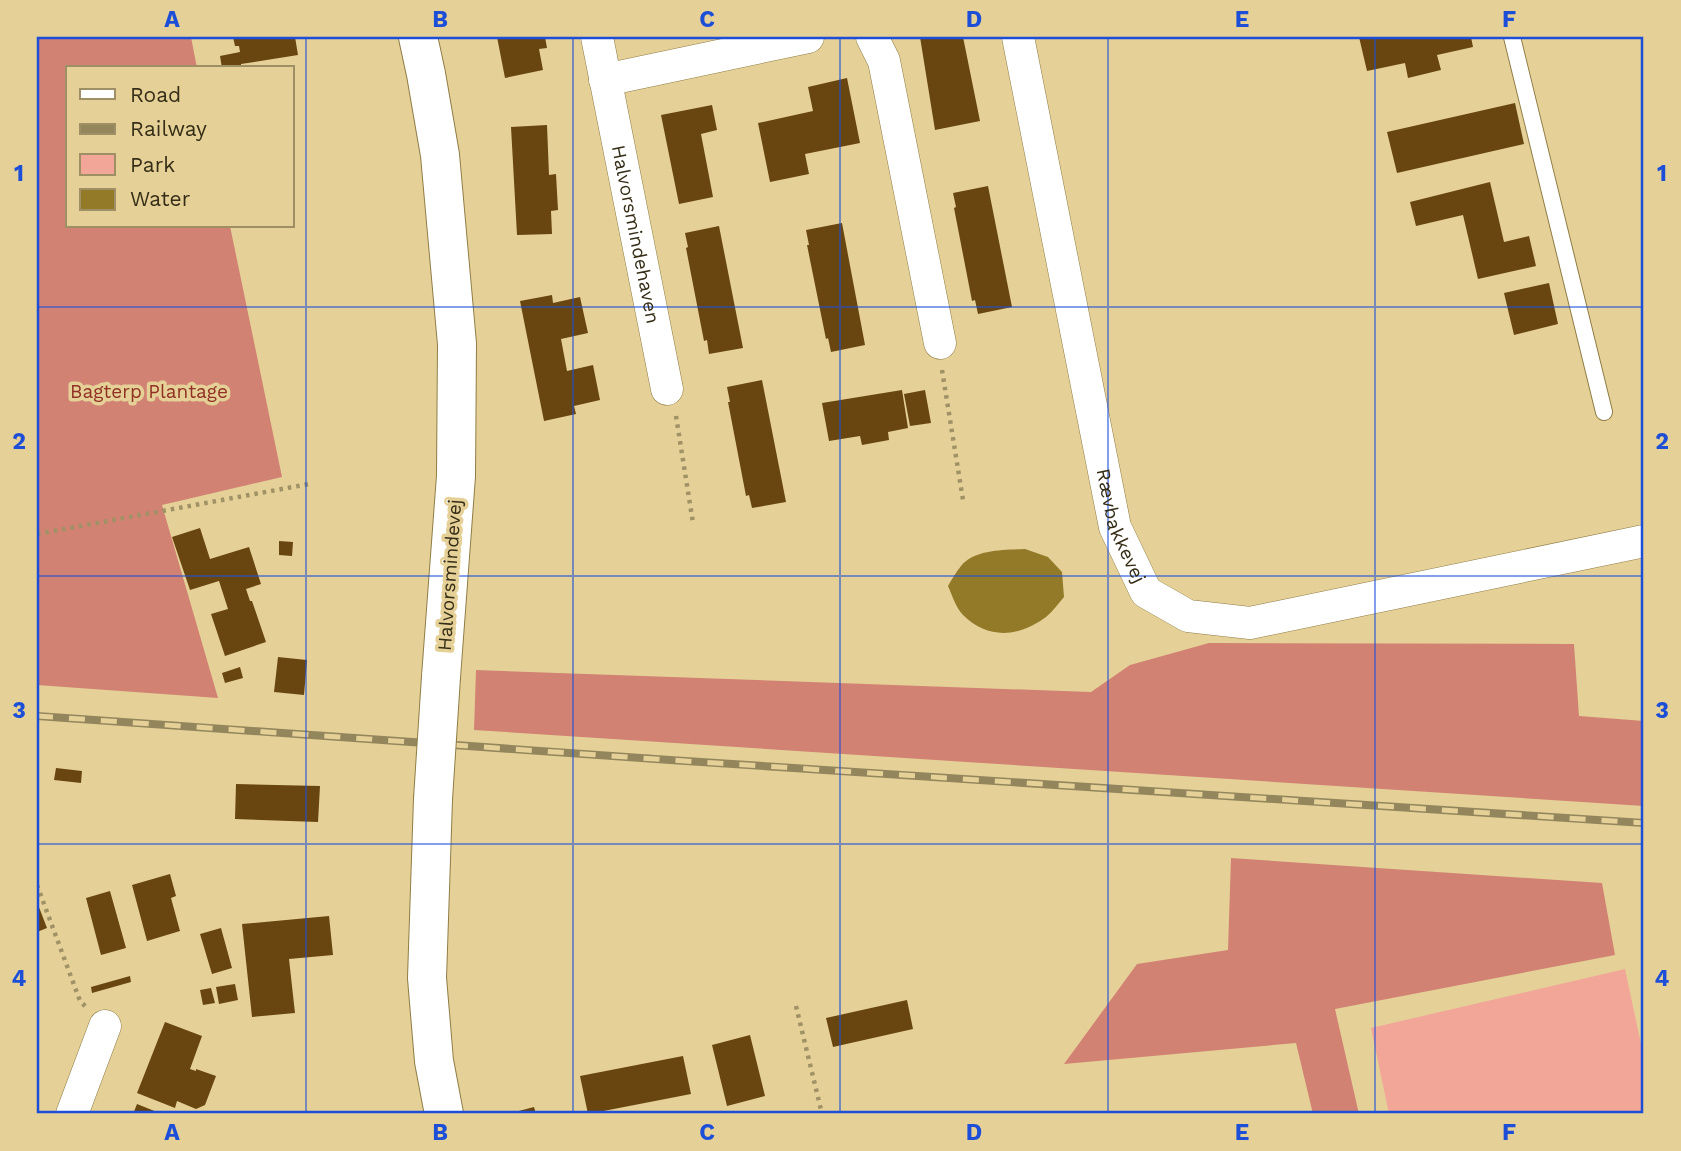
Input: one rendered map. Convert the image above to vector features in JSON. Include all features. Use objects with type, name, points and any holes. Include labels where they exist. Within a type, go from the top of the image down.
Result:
[{"type":"street","name":"Halvorsmindevej","points":[[418,37],[440,155],[457,344],[456,477],[433,799],[427,978],[435,1061],[444,1114]]},
{"type":"street","name":"Halvorsmindehaven","points":[[597,37],[667,389]]},
{"type":"street","points":[[606,80],[808,37]]},
{"type":"street","points":[[872,37],[884,61],[940,343]]},
{"type":"street","name":"Rævbakkevej","points":[[1018,37],[1115,527],[1146,592],[1188,616],[1250,623],[1644,541]]},
{"type":"street","points":[[72,1114],[105,1026]]},
{"type":"lane","points":[[1512,37],[1604,412]]},
{"type":"path","points":[[940,343],[963,500]]},
{"type":"path","points":[[667,389],[675,408],[694,523]]},
{"type":"path","points":[[37,534],[309,484]]},
{"type":"path","points":[[37,885],[80,1001],[105,1026]]},
{"type":"path","points":[[796,1006],[821,1114]]},
{"type":"green space","name":"Bagterp Plantage","points":[[37,37],[191,37],[197,66],[66,66],[66,228],[230,228],[282,477],[162,505],[218,698],[37,685]]},
{"type":"green space","points":[[1209,643],[1574,644],[1579,716],[1644,721],[1644,806],[474,730],[476,670],[1091,692],[1130,665]]},
{"type":"green space","points":[[1231,858],[1602,883],[1615,955],[1335,1009],[1359,1114],[1313,1114],[1296,1043],[1064,1064],[1137,964],[1228,950]]},
{"type":"green space","points":[[1625,969],[1644,1058],[1644,1114],[1389,1114],[1371,1028]]},
{"type":"water","points":[[1025,549],[1048,557],[1062,572],[1064,597],[1053,610],[1036,624],[1004,633],[983,629],[963,615],[948,586],[961,566],[982,553]]},
{"type":"building","points":[[233,37],[295,37],[298,55],[241,66],[222,66],[220,56],[240,52],[239,46],[235,46]]},
{"type":"building","points":[[497,37],[545,37],[547,48],[539,49],[543,70],[505,78]]},
{"type":"building","points":[[920,37],[963,37],[980,121],[935,130]]},
{"type":"building","points":[[1359,37],[1471,37],[1473,47],[1437,55],[1441,70],[1408,78],[1405,63],[1367,71]]},
{"type":"building","points":[[847,78],[860,143],[805,154],[809,174],[770,182],[758,123],[813,111],[808,87]]},
{"type":"building","points":[[1515,103],[1524,144],[1397,173],[1387,132]]},
{"type":"building","points":[[712,105],[717,130],[701,134],[713,197],[679,204],[661,115]]},
{"type":"building","points":[[547,125],[549,175],[556,174],[558,210],[551,211],[552,234],[517,235],[511,127]]},
{"type":"building","points":[[1490,182],[1504,242],[1529,236],[1536,266],[1478,279],[1463,215],[1416,226],[1410,202]]},
{"type":"building","points":[[988,186],[1012,307],[978,314],[975,300],[972,301],[953,193]]},
{"type":"building","points":[[842,223],[865,345],[831,352],[828,338],[826,339],[806,230]]},
{"type":"building","points":[[719,226],[743,348],[709,354],[707,340],[704,341],[685,233]]},
{"type":"building","points":[[1549,283],[1558,324],[1514,335],[1504,293]]},
{"type":"building","points":[[552,295],[553,303],[580,297],[588,333],[561,339],[567,371],[593,365],[600,400],[574,406],[576,414],[544,421],[520,301]]},
{"type":"building","points":[[762,380],[786,502],[752,508],[749,495],[746,496],[727,387]]},
{"type":"building","points":[[902,390],[908,428],[888,432],[889,440],[862,445],[860,436],[829,441],[822,403]]},
{"type":"building","points":[[925,390],[931,423],[910,426],[904,394]]},
{"type":"building","points":[[200,528],[210,559],[249,547],[261,584],[246,589],[266,642],[225,656],[211,614],[228,609],[219,581],[190,590],[172,537]]},
{"type":"building","points":[[279,541],[293,542],[292,556],[279,555]]},
{"type":"building","points":[[278,657],[307,660],[304,695],[274,692]]},
{"type":"building","points":[[240,667],[243,678],[225,683],[222,673]]},
{"type":"building","points":[[56,768],[82,771],[81,783],[54,780]]},
{"type":"building","points":[[236,784],[320,786],[318,822],[235,819]]},
{"type":"building","points":[[170,874],[176,896],[171,898],[180,931],[147,941],[132,885]]},
{"type":"building","points":[[110,891],[126,948],[101,955],[86,898]]},
{"type":"building","points":[[37,902],[47,928],[37,932]]},
{"type":"building","points":[[329,916],[333,955],[289,959],[295,1013],[252,1017],[242,924]]},
{"type":"building","points":[[221,928],[232,968],[212,974],[200,934]]},
{"type":"building","points":[[130,976],[131,982],[92,993],[91,987]]},
{"type":"building","points":[[235,984],[238,1000],[219,1004],[216,987]]},
{"type":"building","points":[[211,988],[215,1003],[203,1005],[200,990]]},
{"type":"building","points":[[907,1000],[913,1029],[833,1047],[826,1018]]},
{"type":"building","points":[[165,1022],[202,1036],[190,1069],[216,1076],[205,1105],[196,1109],[177,1101],[175,1108],[137,1093]]},
{"type":"building","points":[[750,1035],[765,1096],[727,1106],[712,1045]]},
{"type":"building","points":[[683,1056],[691,1094],[588,1114],[580,1076]]},
{"type":"building","points":[[137,1104],[162,1114],[133,1114]]},
{"type":"building","points":[[534,1107],[536,1114],[511,1114],[511,1113]]},
{"type":"railway","points":[[37,716],[1644,823]]}]
